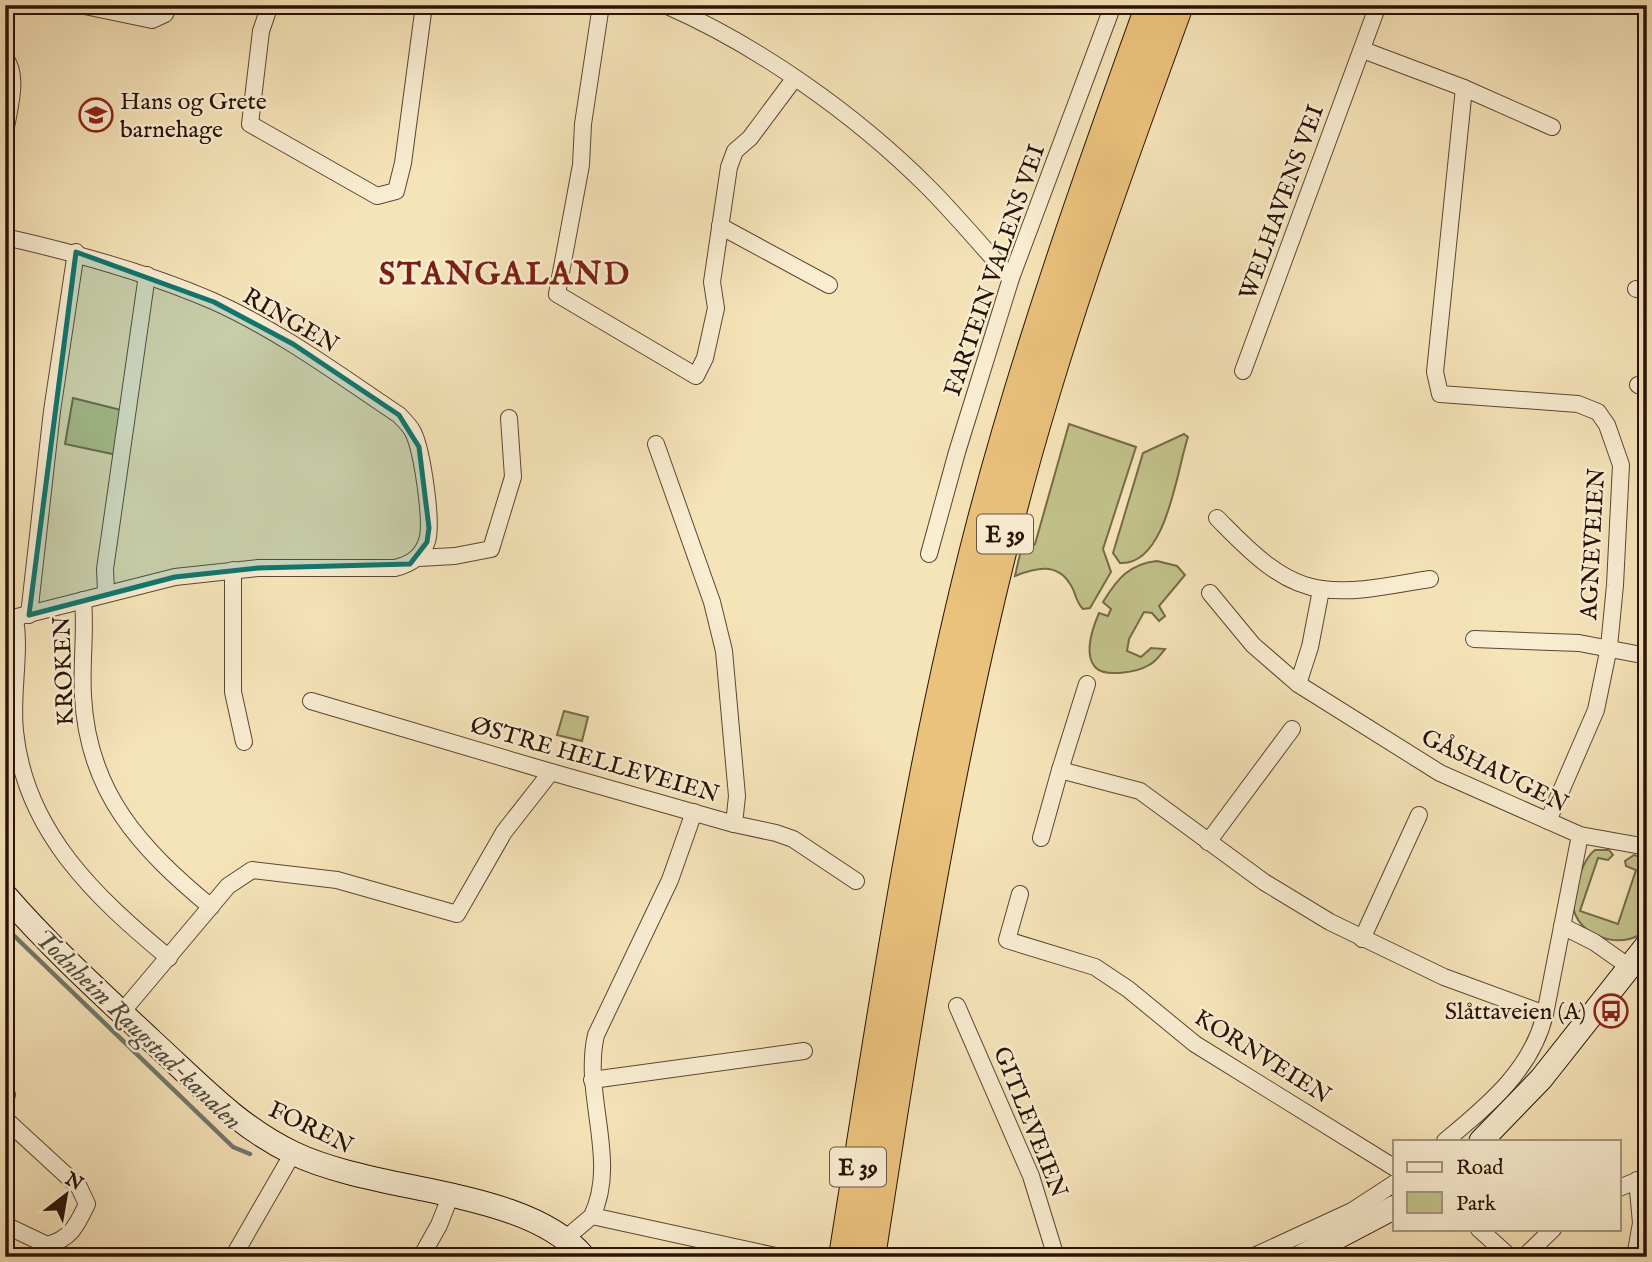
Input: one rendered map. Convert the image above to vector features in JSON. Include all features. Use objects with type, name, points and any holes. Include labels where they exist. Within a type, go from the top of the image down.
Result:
[{"type":"highway","name":"E 39","points":[[844,1257],[921,798],[955,633],[1029,360],[1151,5]]},
{"type":"highway","name":"E 39","points":[[870,1257],[905,1026],[947,789],[1005,533],[1053,365],[1121,160],[1178,5]]},
{"type":"street","points":[[80,5],[152,20],[165,14],[169,5]]},
{"type":"street","points":[[270,5],[261,31],[250,124],[377,196],[396,191],[403,163],[424,5]]},
{"type":"street","points":[[601,5],[583,124],[581,165],[557,294],[696,376],[705,358],[716,308],[712,282],[729,167],[735,151],[750,138],[794,79]]},
{"type":"street","points":[[665,5],[727,35],[861,128],[928,187],[1011,278]]},
{"type":"street","name":"FARTEIN VALENS VEI","points":[[929,554],[957,452],[1011,278],[1113,5]]},
{"type":"street","name":"WELHAVENS VEI","points":[[1242,371],[1378,5]]},
{"type":"street","points":[[1363,50],[1552,127]]},
{"type":"street","points":[[5,58],[11,65],[12,82],[5,133]]},
{"type":"street","name":"AGNEVEIEN","points":[[1464,89],[1435,372],[1440,394],[1578,404],[1598,412],[1607,425],[1621,465],[1609,648],[1596,710],[1548,821]]},
{"type":"street","points":[[720,226],[829,285]]},
{"type":"street","name":"RINGEN","points":[[5,237],[76,253],[147,275],[214,302],[293,344],[400,415],[413,430],[419,447],[429,528],[427,542],[418,558]]},
{"type":"street","points":[[76,253],[16,618],[18,635],[13,679],[15,729],[21,772],[31,800],[49,834],[79,876],[117,916],[169,958]]},
{"type":"street","points":[[106,592],[105,569],[147,275]]},
{"type":"street","points":[[16,618],[106,592],[174,577],[233,570],[395,568],[410,564],[418,558],[455,556],[491,549],[513,477],[509,418]]},
{"type":"street","points":[[656,443],[712,601],[724,651],[737,796],[734,824]]},
{"type":"street","points":[[1217,517],[1254,555],[1284,575],[1321,590],[1430,579]]},
{"type":"street","points":[[233,570],[233,692],[244,742]]},
{"type":"street","points":[[1298,684],[1310,647],[1321,590]]},
{"type":"street","name":"GÅSHAUGEN","points":[[1209,593],[1253,645],[1298,684],[1440,773],[1580,835],[1647,847]]},
{"type":"street","name":"KROKEN","points":[[83,600],[83,696],[87,735],[100,774],[116,809],[134,833],[158,861],[211,907]]},
{"type":"street","points":[[1475,639],[1579,642],[1647,656]]},
{"type":"street","points":[[1041,838],[1087,684]]},
{"type":"street","name":"ØSTRE HELLEVEIEN","points":[[311,701],[551,772],[793,839],[856,881]]},
{"type":"street","points":[[1208,842],[1292,730]]},
{"type":"street","points":[[1060,770],[1140,792],[1275,889],[1362,939],[1475,991],[1545,1014]]},
{"type":"street","points":[[122,1012],[237,878],[252,870],[274,870],[337,880],[457,915],[504,832],[551,772]]},
{"type":"street","points":[[566,1238],[592,1216],[604,1185],[592,1080],[592,1054],[596,1035],[670,880],[694,812]]},
{"type":"street","points":[[1362,939],[1419,815]]},
{"type":"street","points":[[1446,1140],[1499,1093],[1519,1069],[1537,1040],[1545,1014],[1580,835]]},
{"type":"street","name":"KORNVEIEN","points":[[1020,894],[1007,940],[1095,967],[1195,1044],[1393,1167]]},
{"type":"street","name":"FOREN","points":[[5,895],[30,924],[233,1115],[293,1153],[336,1171],[522,1214],[540,1221],[566,1238],[584,1257]]},
{"type":"street","points":[[1562,926],[1594,942],[1628,966]]},
{"type":"street","points":[[1482,1140],[1541,1079],[1647,944]]},
{"type":"street","name":"GITLEVEIEN","points":[[957,1006],[1031,1176],[1056,1257]]},
{"type":"street","points":[[592,1080],[804,1051]]},
{"type":"street","points":[[5,1119],[79,1187],[87,1204],[75,1230],[62,1241],[47,1245],[5,1225]]},
{"type":"street","points":[[233,1257],[293,1153]]},
{"type":"street","points":[[1620,1188],[1642,1178],[1641,1223],[1635,1257]]},
{"type":"street","points":[[1252,1257],[1352,1211],[1393,1184]]},
{"type":"street","points":[[421,1257],[439,1225],[450,1197]]},
{"type":"street","points":[[1300,1257],[1393,1208]]},
{"type":"street","points":[[592,1216],[780,1257]]},
{"type":"street","points":[[1480,1230],[1510,1257]]},
{"type":"street","points":[[1524,1257],[1552,1230]]},
{"type":"highlighted area","points":[[76,252],[214,302],[293,344],[399,415],[419,447],[429,528],[427,542],[410,564],[258,568],[175,577],[29,615]]},
{"type":"green space","points":[[73,398],[121,410],[117,455],[65,444]]},
{"type":"green space","points":[[1069,424],[1136,447],[1103,549],[1111,572],[1090,608],[1083,609],[1070,584],[1059,572],[1038,569],[1015,576],[1020,554],[1035,544]]},
{"type":"green space","points":[[1184,434],[1188,437],[1168,513],[1159,533],[1149,549],[1136,560],[1120,563],[1113,553],[1143,453]]},
{"type":"green space","points":[[1157,561],[1177,566],[1185,575],[1159,606],[1165,616],[1159,621],[1152,613],[1144,612],[1129,639],[1127,651],[1141,657],[1151,648],[1165,649],[1154,662],[1144,668],[1122,673],[1100,670],[1091,661],[1089,647],[1099,613],[1108,616],[1111,609],[1103,602],[1113,586],[1131,569]]},
{"type":"green space","points":[[564,711],[588,717],[582,741],[557,735]]},
{"type":"green space","points":[[1595,850],[1609,850],[1613,855],[1608,860],[1598,858],[1580,911],[1618,924],[1636,870],[1626,866],[1625,861],[1634,855],[1647,859],[1647,929],[1639,935],[1619,940],[1599,936],[1582,925],[1576,916],[1575,891],[1585,862]]},
{"type":"waterway","name":"Todnheim Raugstad-kanalen","points":[[5,927],[233,1147],[250,1154]]},
{"type":"place","name":"Hans og Grete barnehage","points":[[96,115]]},
{"type":"place","name":"Slåttaveien (A)","points":[[1611,1011]]},
{"type":"district","name":"STANGALAND","points":[[505,273]]}]
